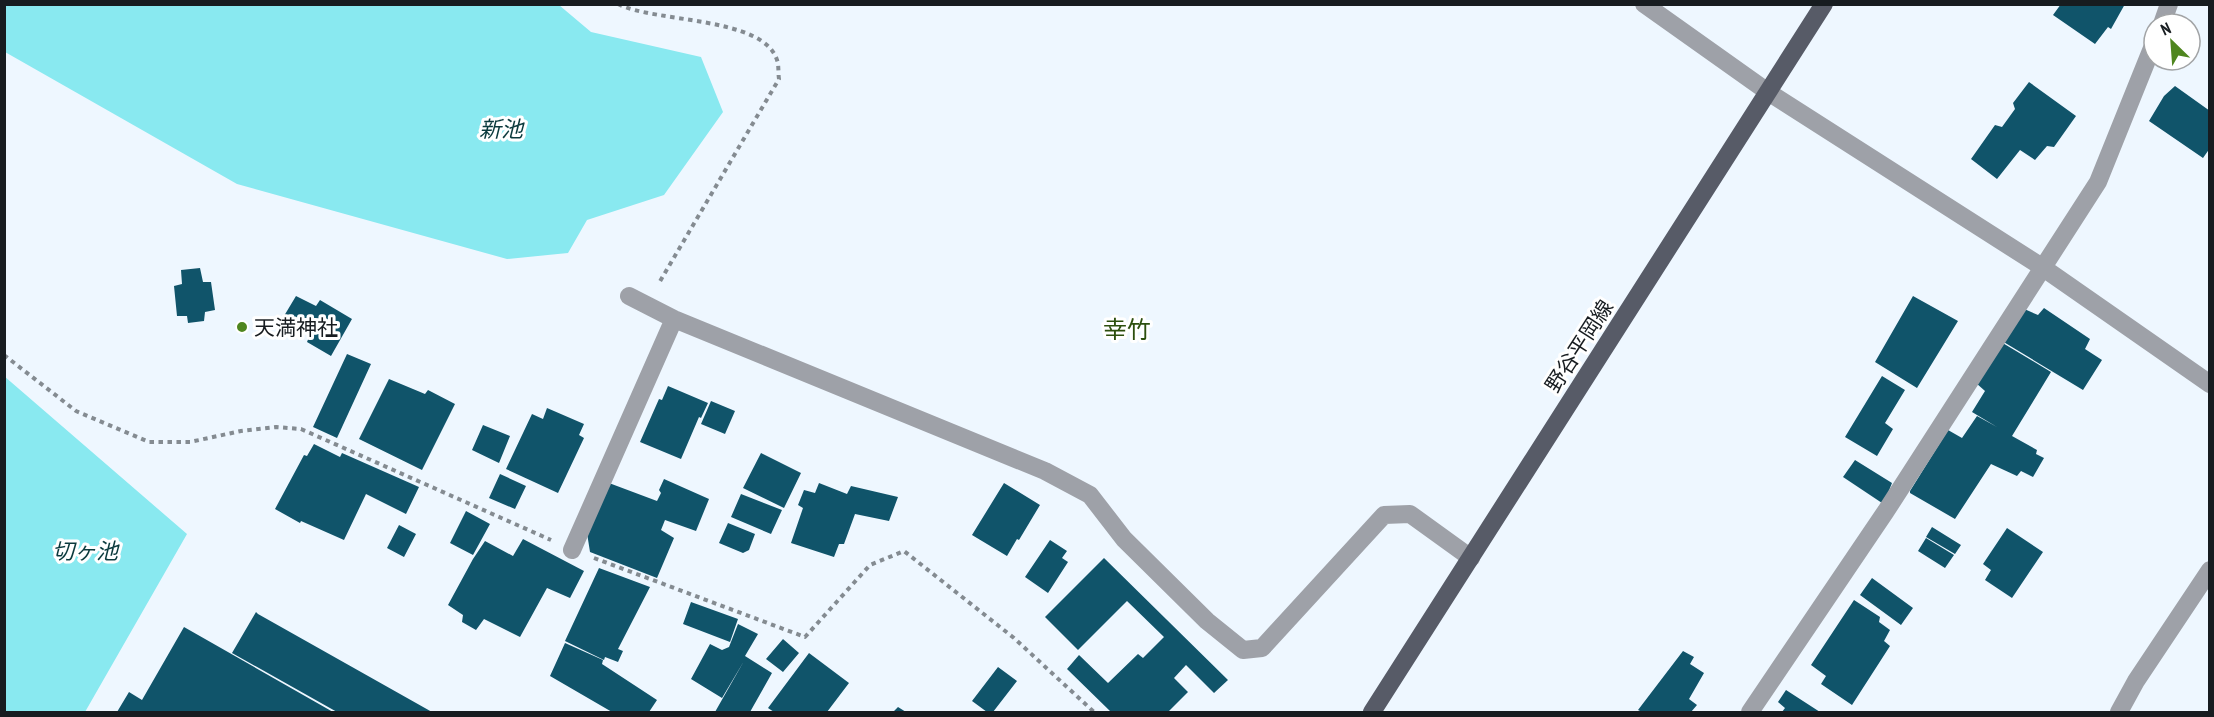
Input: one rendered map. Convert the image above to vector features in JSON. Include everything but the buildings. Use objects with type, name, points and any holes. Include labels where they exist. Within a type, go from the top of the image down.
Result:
[{"type":"main road","name":"野谷平岡線","points":[[1372,712],[1824,4]]},
{"type":"street","points":[[1644,4],[1768,92],[2042,267],[2210,384]]},
{"type":"street","points":[[1750,712],[1886,511],[2098,182],[2142,72]]},
{"type":"street","points":[[629,296],[674,319],[1045,471],[1090,495],[1124,539],[1207,621],[1243,650],[1262,648],[1384,514],[1410,514],[1471,558]]},
{"type":"street","points":[[572,550],[674,319]]},
{"type":"street","points":[[2120,712],[2136,681],[2210,570]]},
{"type":"path","points":[[618,4],[668,18],[730,27],[765,43],[777,60],[779,79],[646,304]]},
{"type":"water","name":"新池","points":[[5,4],[559,5],[591,32],[701,57],[723,112],[664,195],[587,220],[568,253],[507,259],[237,184],[5,52]]},
{"type":"water","name":"切ヶ池","points":[[4,376],[187,534],[85,712],[5,712]]},
{"type":"place","name":"天満神社","points":[[242,327]]},
{"type":"district","name":"幸竹","points":[[1127,329]]}]
